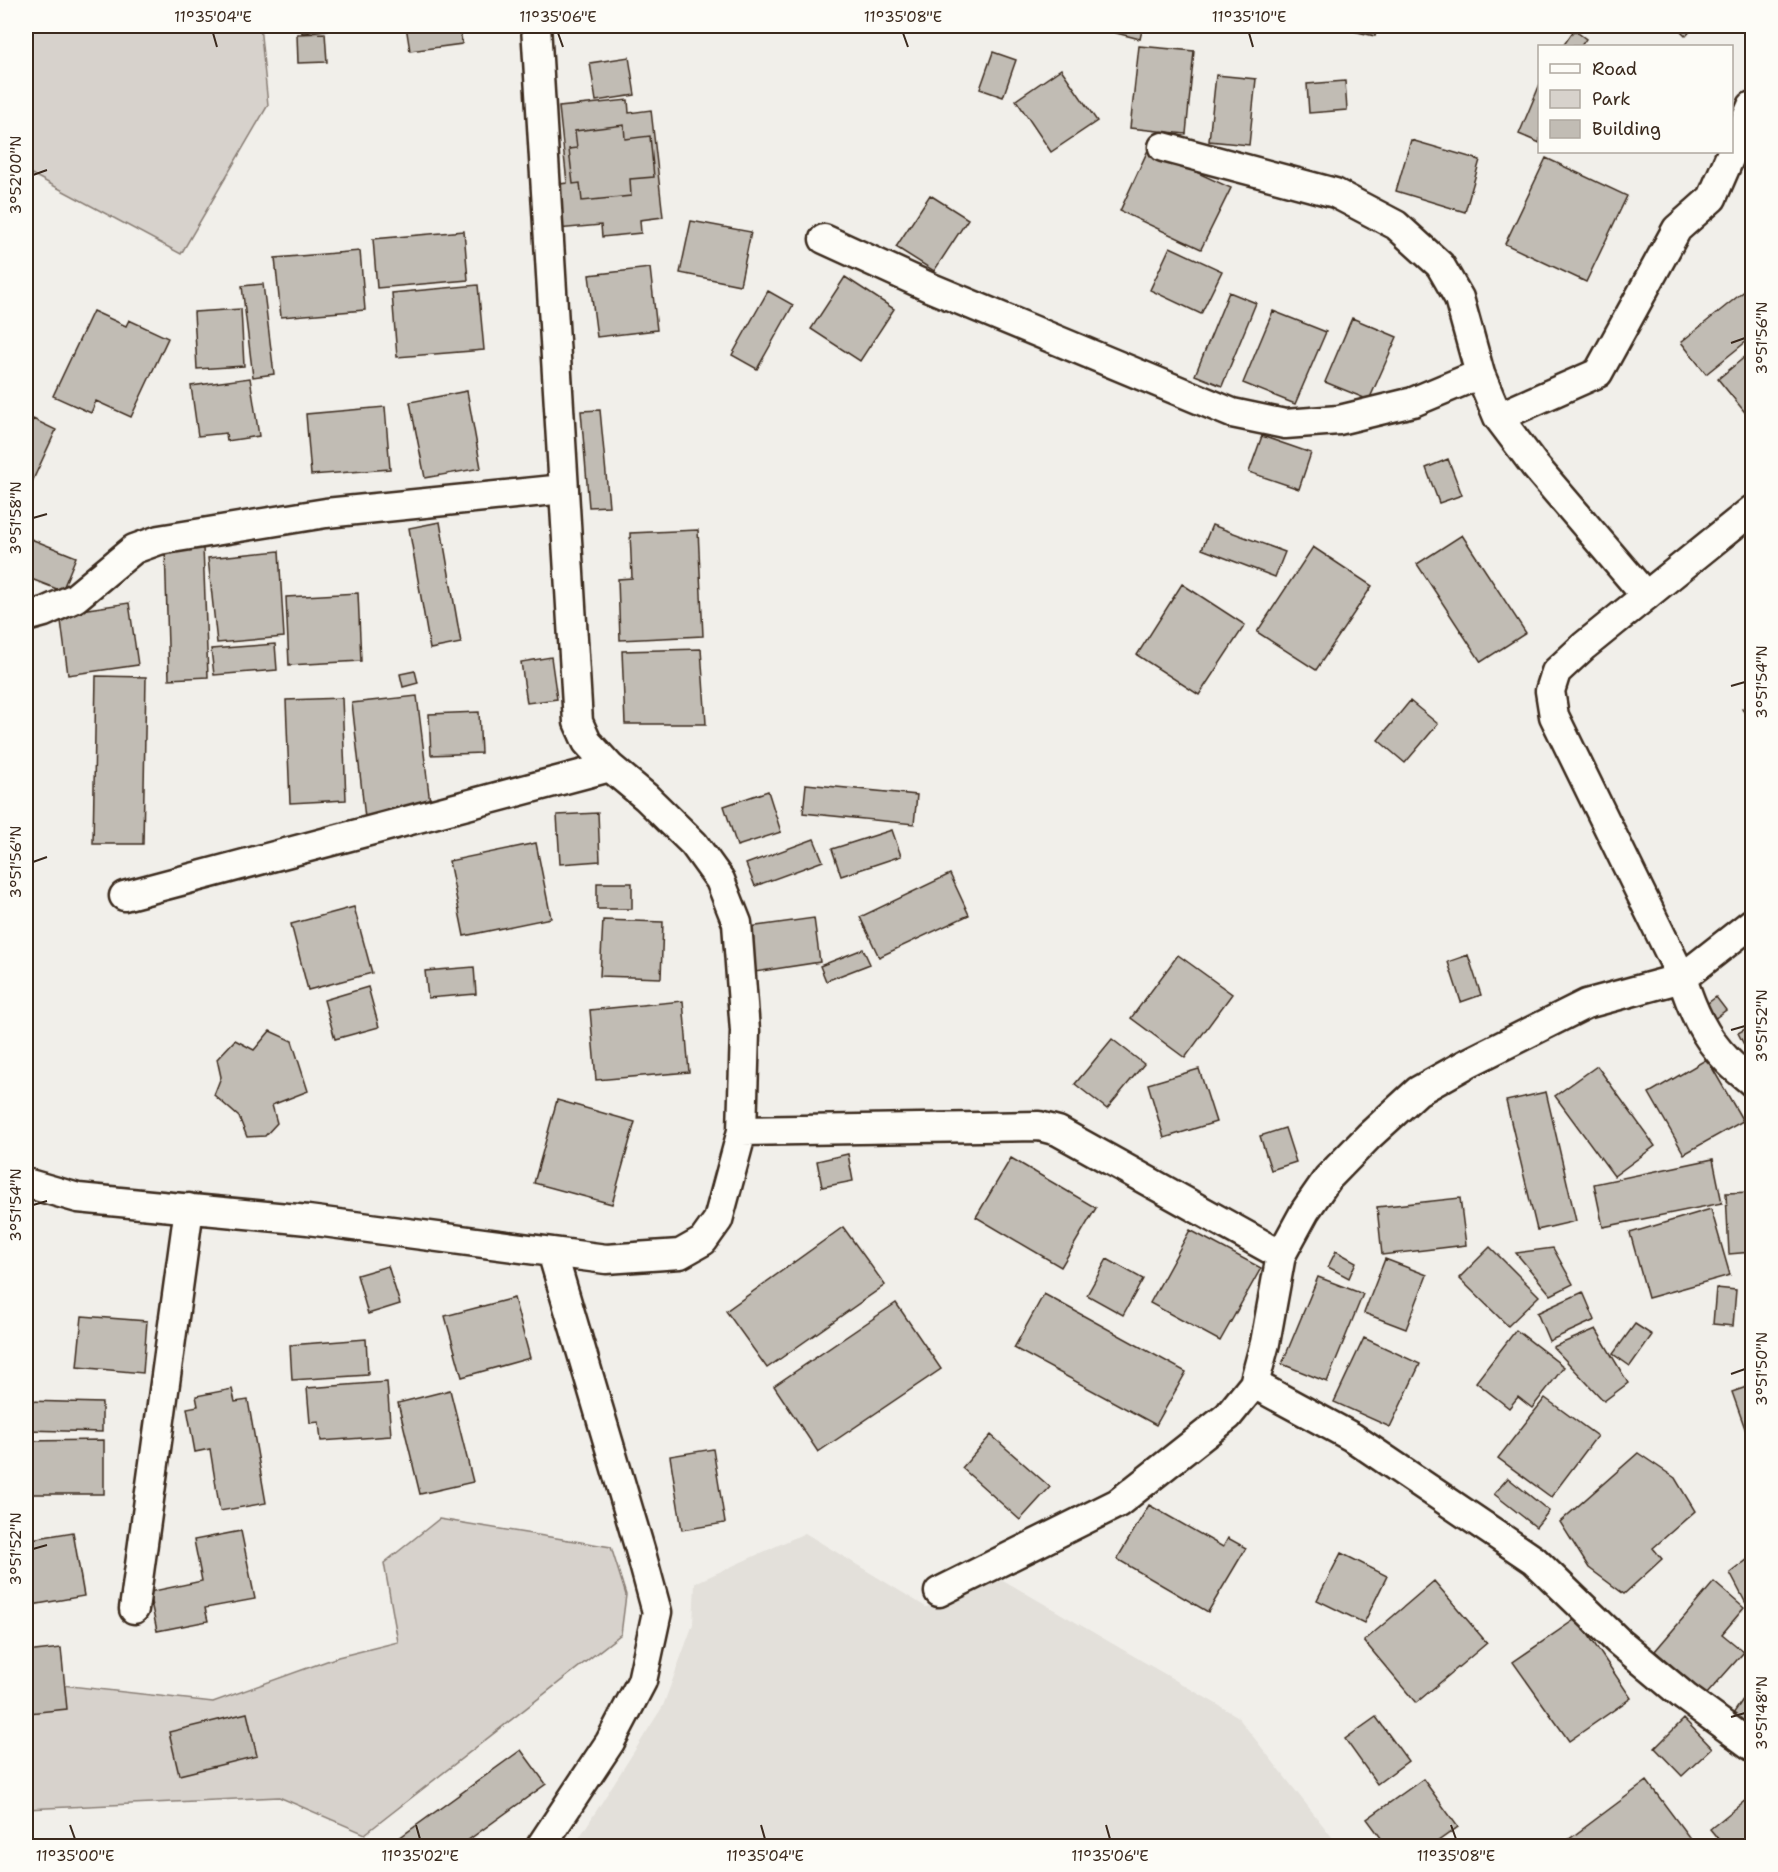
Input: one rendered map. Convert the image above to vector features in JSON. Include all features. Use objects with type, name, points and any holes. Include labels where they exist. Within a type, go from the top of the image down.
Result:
[{"type":"street","points":[[26,1183],[78,1198],[308,1220],[606,1258],[680,1254],[703,1241],[718,1220],[742,1131],[745,1031],[737,923],[720,880],[694,844],[646,797],[610,767],[587,742],[578,722],[536,26]]},
{"type":"street","points":[[1733,150],[1752,106]]},
{"type":"street","points":[[1164,147],[1335,193],[1396,225],[1440,265],[1459,298],[1480,374],[1498,417],[1535,466],[1646,596]]},
{"type":"street","points":[[1498,417],[1598,373],[1677,229],[1712,198],[1732,153]]},
{"type":"street","points":[[824,239],[928,287],[1232,413],[1285,424],[1340,420],[1413,402],[1480,374]]},
{"type":"street","points":[[26,617],[44,612],[75,598],[134,549],[159,540],[326,513],[564,489]]},
{"type":"street","points":[[1752,510],[1584,646],[1556,672],[1550,691],[1554,716],[1682,978],[1692,1009],[1702,1028],[1726,1060],[1752,1082]]},
{"type":"street","points":[[124,896],[610,767]]},
{"type":"street","points":[[939,1592],[1118,1503],[1228,1416],[1254,1384],[1265,1343],[1281,1255],[1305,1211],[1328,1178],[1418,1091],[1468,1063],[1586,1004],[1682,978],[1752,923]]},
{"type":"street","points":[[742,1131],[1039,1126],[1058,1131],[1281,1255]]},
{"type":"street","points":[[134,1609],[189,1208]]},
{"type":"street","points":[[541,1846],[610,1742],[642,1681],[657,1612],[552,1252]]},
{"type":"street","points":[[1254,1384],[1352,1437],[1534,1560],[1618,1641],[1684,1697],[1752,1746]]},
{"type":"shaded area","points":[[805,1533],[926,1607],[1003,1580],[1237,1716],[1339,1846],[574,1846],[663,1706],[693,1624],[695,1583]]},
{"type":"green space","points":[[26,26],[260,26],[268,105],[181,254],[26,171]]},
{"type":"green space","points":[[439,1519],[611,1547],[626,1595],[621,1634],[365,1834],[279,1797],[26,1809],[26,1681],[213,1702],[338,1657],[398,1642],[384,1563]]},
{"type":"building","points":[[301,26],[356,26],[302,33]]},
{"type":"building","points":[[406,26],[460,26],[462,44],[410,51]]},
{"type":"building","points":[[1118,26],[1143,26],[1140,39],[1116,33]]},
{"type":"building","points":[[1332,26],[1378,26],[1375,36]]},
{"type":"building","points":[[1676,26],[1695,26],[1686,36]]},
{"type":"building","points":[[1574,30],[1586,39],[1582,45],[1564,45]]},
{"type":"building","points":[[325,33],[327,62],[298,63],[297,34]]},
{"type":"building","points":[[1139,46],[1194,51],[1186,134],[1130,128]]},
{"type":"building","points":[[993,52],[1016,60],[1003,97],[980,89]]},
{"type":"building","points":[[629,57],[635,95],[596,101],[590,63]]},
{"type":"building","points":[[1061,69],[1097,121],[1051,152],[1016,100]]},
{"type":"building","points":[[1216,75],[1256,79],[1249,145],[1209,141]]},
{"type":"building","points":[[1345,81],[1347,110],[1309,113],[1307,84]]},
{"type":"building","points":[[1538,89],[1538,142],[1519,134]]},
{"type":"building","points":[[628,100],[629,113],[651,110],[663,217],[640,220],[641,233],[602,237],[601,225],[557,229],[552,185],[567,183],[559,107]],"holes":[[[624,125],[625,139],[650,136],[654,177],[630,179],[631,196],[582,201],[580,183],[573,184],[569,149],[577,148],[575,131]]]},
{"type":"building","points":[[624,125],[625,139],[650,136],[654,177],[630,179],[631,196],[582,201],[580,183],[573,184],[569,149],[577,148],[575,131]]},
{"type":"building","points":[[1411,140],[1480,160],[1465,212],[1396,191]]},
{"type":"building","points":[[1148,150],[1231,188],[1201,249],[1120,211]]},
{"type":"building","points":[[1546,158],[1627,196],[1586,282],[1505,244]]},
{"type":"building","points":[[930,195],[968,219],[934,271],[896,247]]},
{"type":"building","points":[[691,221],[751,232],[740,285],[680,273]]},
{"type":"building","points":[[464,231],[468,280],[377,288],[373,239]]},
{"type":"building","points":[[1170,247],[1222,271],[1201,314],[1150,290]]},
{"type":"building","points":[[360,251],[365,310],[281,317],[275,258]]},
{"type":"building","points":[[650,268],[657,330],[597,337],[589,275]]},
{"type":"building","points":[[845,277],[894,309],[860,361],[811,329]]},
{"type":"building","points":[[263,284],[274,374],[253,377],[242,286]]},
{"type":"building","points":[[478,285],[484,350],[397,357],[392,293]]},
{"type":"building","points":[[1752,285],[1752,337],[1706,374],[1681,342]]},
{"type":"building","points":[[768,291],[793,305],[757,369],[732,355]]},
{"type":"building","points":[[1229,292],[1256,303],[1222,386],[1195,375]]},
{"type":"building","points":[[241,309],[244,366],[197,369],[194,312]]},
{"type":"building","points":[[93,311],[126,326],[129,320],[168,338],[131,417],[96,401],[91,413],[53,396]]},
{"type":"building","points":[[1273,311],[1326,332],[1295,404],[1243,383]]},
{"type":"building","points":[[1352,318],[1397,337],[1369,400],[1325,382]]},
{"type":"building","points":[[1752,351],[1752,421],[1718,379]]},
{"type":"building","points":[[250,378],[259,436],[227,441],[226,433],[198,436],[191,386]]},
{"type":"building","points":[[467,391],[481,468],[425,478],[410,402]]},
{"type":"building","points":[[385,407],[390,469],[311,475],[306,414]]},
{"type":"building","points":[[600,410],[609,506],[589,507],[581,411]]},
{"type":"building","points":[[33,419],[56,430],[26,495],[26,435]]},
{"type":"building","points":[[1262,436],[1311,453],[1299,489],[1249,472]]},
{"type":"building","points":[[1448,459],[1462,495],[1439,503],[1426,468]]},
{"type":"building","points":[[440,522],[461,643],[430,649],[409,528]]},
{"type":"building","points":[[1212,525],[1285,552],[1275,577],[1202,549]]},
{"type":"building","points":[[698,530],[703,636],[620,640],[618,579],[632,578],[630,533]]},
{"type":"building","points":[[1462,535],[1526,633],[1481,662],[1417,564]]},
{"type":"building","points":[[26,537],[76,557],[62,591],[26,577]]},
{"type":"building","points":[[203,547],[208,677],[169,679],[165,548]]},
{"type":"building","points":[[1313,547],[1372,586],[1316,670],[1257,632]]},
{"type":"building","points":[[279,551],[284,637],[217,643],[208,558]]},
{"type":"building","points":[[1182,584],[1245,625],[1199,695],[1137,655]]},
{"type":"building","points":[[358,593],[361,661],[289,665],[286,597]]},
{"type":"building","points":[[129,603],[138,665],[68,675],[60,613]]},
{"type":"building","points":[[275,644],[277,670],[214,675],[211,649]]},
{"type":"building","points":[[701,649],[706,724],[625,724],[622,651]]},
{"type":"building","points":[[551,657],[557,699],[527,703],[521,662]]},
{"type":"building","points":[[415,671],[418,683],[403,687],[400,674]]},
{"type":"building","points":[[96,676],[146,677],[143,844],[93,844]]},
{"type":"building","points":[[417,696],[431,811],[365,818],[352,703]]},
{"type":"building","points":[[342,698],[346,800],[290,803],[286,700]]},
{"type":"building","points":[[1410,701],[1438,724],[1405,763],[1378,740]]},
{"type":"building","points":[[1752,702],[1752,723],[1742,709]]},
{"type":"building","points":[[479,712],[481,753],[431,755],[429,714]]},
{"type":"building","points":[[806,784],[917,795],[914,824],[803,813]]},
{"type":"building","points":[[768,791],[781,832],[737,846],[724,806]]},
{"type":"building","points":[[598,813],[600,861],[560,864],[557,815]]},
{"type":"building","points":[[892,830],[901,856],[841,876],[832,849]]},
{"type":"building","points":[[814,839],[823,861],[755,886],[746,864]]},
{"type":"building","points":[[536,843],[551,918],[464,936],[449,861]]},
{"type":"building","points":[[950,874],[969,915],[879,957],[860,917]]},
{"type":"building","points":[[597,883],[632,883],[632,909],[597,909]]},
{"type":"building","points":[[354,907],[372,973],[308,990],[291,924]]},
{"type":"building","points":[[814,918],[820,962],[755,972],[749,927]]},
{"type":"building","points":[[603,920],[663,922],[661,978],[600,976]]},
{"type":"building","points":[[863,949],[870,964],[826,981],[820,966]]},
{"type":"building","points":[[1178,955],[1232,994],[1185,1058],[1131,1018]]},
{"type":"building","points":[[1468,955],[1481,995],[1461,1002],[1448,962]]},
{"type":"building","points":[[474,967],[476,994],[428,998],[425,971]]},
{"type":"building","points":[[368,987],[379,1027],[335,1039],[324,1000]]},
{"type":"building","points":[[1716,997],[1726,1010],[1709,1023],[1700,1009]]},
{"type":"building","points":[[683,1001],[689,1072],[596,1080],[590,1010]]},
{"type":"building","points":[[1752,1025],[1752,1060],[1738,1033]]},
{"type":"building","points":[[270,1031],[292,1041],[308,1091],[272,1105],[277,1123],[265,1136],[247,1137],[239,1117],[214,1095],[221,1077],[217,1059],[235,1040],[254,1050]]},
{"type":"building","points":[[1112,1039],[1144,1064],[1107,1109],[1075,1084]]},
{"type":"building","points":[[1707,1059],[1743,1121],[1684,1154],[1649,1093]]},
{"type":"building","points":[[1597,1066],[1655,1146],[1614,1176],[1555,1096]]},
{"type":"building","points":[[1199,1069],[1216,1122],[1164,1138],[1148,1084]]},
{"type":"building","points":[[1546,1092],[1576,1221],[1537,1230],[1506,1101]]},
{"type":"building","points":[[557,1100],[635,1122],[612,1204],[534,1183]]},
{"type":"building","points":[[1285,1128],[1296,1162],[1271,1170],[1260,1136]]},
{"type":"building","points":[[848,1154],[853,1181],[822,1187],[817,1161]]},
{"type":"building","points":[[1011,1158],[1096,1208],[1061,1267],[976,1217]]},
{"type":"building","points":[[1713,1159],[1722,1203],[1603,1227],[1594,1184]]},
{"type":"building","points":[[1752,1192],[1752,1252],[1729,1254],[1726,1193]]},
{"type":"building","points":[[1460,1198],[1466,1245],[1382,1255],[1377,1207]]},
{"type":"building","points":[[1711,1209],[1730,1275],[1648,1298],[1630,1233]]},
{"type":"building","points":[[843,1227],[885,1285],[767,1368],[726,1311]]},
{"type":"building","points":[[1190,1230],[1261,1268],[1220,1341],[1150,1303]]},
{"type":"building","points":[[1490,1247],[1539,1296],[1508,1326],[1459,1278]]},
{"type":"building","points":[[1553,1248],[1573,1284],[1551,1295],[1516,1253]]},
{"type":"building","points":[[1336,1251],[1356,1262],[1349,1278],[1328,1267]]},
{"type":"building","points":[[1107,1259],[1143,1279],[1123,1315],[1087,1295]]},
{"type":"building","points":[[1385,1259],[1427,1275],[1406,1329],[1364,1313]]},
{"type":"building","points":[[388,1266],[400,1304],[368,1314],[357,1275]]},
{"type":"building","points":[[1318,1277],[1363,1294],[1327,1382],[1282,1364]]},
{"type":"building","points":[[1716,1288],[1736,1290],[1733,1326],[1713,1324]]},
{"type":"building","points":[[1583,1292],[1595,1320],[1549,1341],[1537,1313]]},
{"type":"building","points":[[1044,1294],[1186,1372],[1156,1425],[1014,1348]]},
{"type":"building","points":[[514,1298],[530,1358],[462,1377],[445,1316]]},
{"type":"building","points":[[896,1303],[941,1369],[818,1452],[774,1386]]},
{"type":"building","points":[[82,1316],[147,1321],[143,1373],[77,1367]]},
{"type":"building","points":[[1635,1324],[1652,1335],[1630,1366],[1613,1354]]},
{"type":"building","points":[[1596,1329],[1628,1383],[1604,1401],[1553,1347]]},
{"type":"building","points":[[1516,1330],[1564,1367],[1532,1408],[1518,1397],[1509,1408],[1476,1382]]},
{"type":"building","points":[[1364,1338],[1420,1364],[1390,1427],[1334,1402]]},
{"type":"building","points":[[366,1339],[368,1375],[292,1380],[290,1345]]},
{"type":"building","points":[[387,1382],[391,1436],[321,1441],[319,1422],[310,1423],[307,1388]]},
{"type":"building","points":[[1752,1385],[1752,1448],[1732,1392]]},
{"type":"building","points":[[232,1389],[235,1402],[248,1400],[266,1503],[220,1511],[210,1449],[195,1452],[187,1408],[198,1406],[196,1396]]},
{"type":"building","points":[[450,1390],[473,1482],[420,1494],[398,1403]]},
{"type":"building","points":[[1545,1398],[1597,1436],[1551,1497],[1498,1458]]},
{"type":"building","points":[[26,1401],[102,1403],[102,1432],[26,1430]]},
{"type":"building","points":[[991,1435],[1050,1487],[1020,1520],[962,1468]]},
{"type":"building","points":[[104,1440],[104,1494],[26,1494],[26,1441]]},
{"type":"building","points":[[713,1449],[725,1523],[682,1530],[670,1456]]},
{"type":"building","points":[[1638,1453],[1675,1478],[1695,1511],[1653,1548],[1662,1559],[1624,1594],[1589,1568],[1560,1522]]},
{"type":"building","points":[[1508,1478],[1549,1511],[1536,1527],[1494,1494]]},
{"type":"building","points":[[1149,1505],[1223,1547],[1228,1538],[1246,1548],[1208,1612],[1117,1559]]},
{"type":"building","points":[[241,1531],[255,1599],[205,1608],[208,1621],[157,1631],[149,1592],[202,1581],[194,1540]]},
{"type":"building","points":[[73,1532],[84,1596],[26,1606],[26,1540]]},
{"type":"building","points":[[1341,1553],[1387,1576],[1364,1623],[1317,1600]]},
{"type":"building","points":[[1752,1556],[1752,1615],[1730,1573]]},
{"type":"building","points":[[1434,1581],[1487,1643],[1416,1703],[1364,1641]]},
{"type":"building","points":[[1714,1582],[1744,1608],[1722,1634],[1744,1652],[1706,1695],[1655,1651]]},
{"type":"building","points":[[1577,1618],[1631,1698],[1569,1741],[1513,1662]]},
{"type":"building","points":[[61,1648],[67,1709],[29,1713],[26,1652]]},
{"type":"building","points":[[1752,1686],[1752,1727],[1733,1714]]},
{"type":"building","points":[[247,1713],[257,1756],[179,1775],[169,1732]]},
{"type":"building","points":[[1376,1717],[1408,1761],[1377,1784],[1345,1739]]},
{"type":"building","points":[[1684,1719],[1712,1748],[1682,1776],[1655,1748]]},
{"type":"building","points":[[521,1750],[546,1784],[460,1846],[388,1846]]},
{"type":"building","points":[[1423,1779],[1458,1827],[1431,1846],[1387,1846],[1367,1819]]},
{"type":"building","points":[[1647,1781],[1692,1841],[1685,1846],[1560,1846]]},
{"type":"building","points":[[1752,1795],[1752,1846],[1724,1846],[1710,1829]]}]
